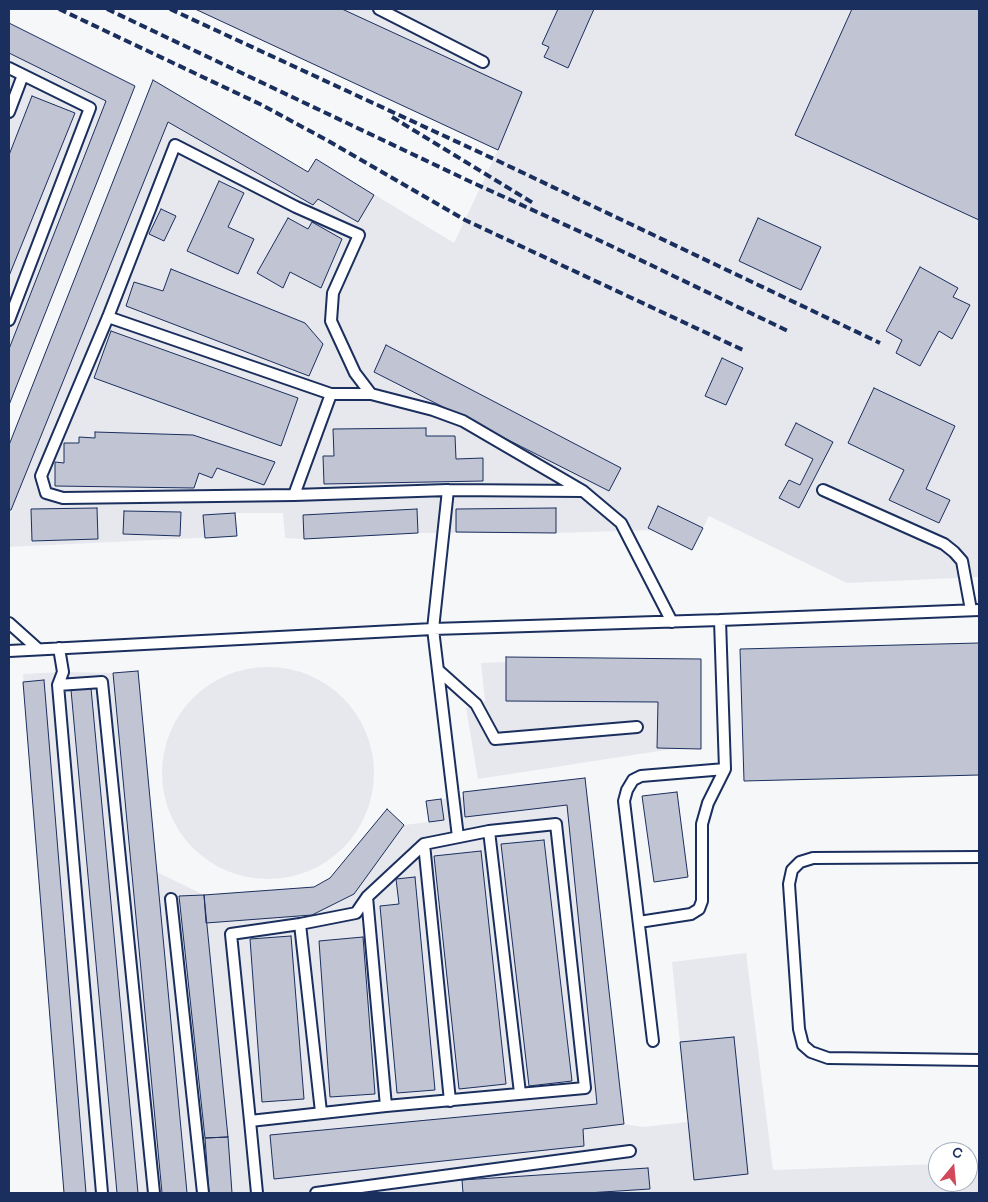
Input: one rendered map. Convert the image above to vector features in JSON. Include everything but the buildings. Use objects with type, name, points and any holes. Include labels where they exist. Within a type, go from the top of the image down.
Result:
[{"type":"lane","points":[[380,9],[483,62]]},
{"type":"lane","points":[[9,68],[90,108],[9,320]]},
{"type":"lane","points":[[9,112],[23,75]]},
{"type":"lane","points":[[371,394],[355,373],[331,321],[333,293],[359,235],[296,207],[175,146],[108,316],[41,476],[46,493],[63,498],[294,495],[448,490],[583,490]]},
{"type":"lane","points":[[108,316],[331,394],[371,394],[433,410],[463,421],[583,490],[621,523],[672,622]]},
{"type":"lane","points":[[294,495],[331,394]]},
{"type":"lane","points":[[448,490],[433,629],[458,837]]},
{"type":"lane","points":[[9,651],[433,629],[975,610],[962,561],[944,544],[823,490]]},
{"type":"lane","points":[[639,922],[691,914],[699,909],[702,900],[702,824],[708,803],[724,768],[720,620]]},
{"type":"lane","points":[[9,623],[38,649]]},
{"type":"lane","points":[[60,648],[63,672],[58,685],[102,1193]]},
{"type":"lane","points":[[438,670],[476,704],[495,739],[637,727]]},
{"type":"lane","points":[[58,685],[102,682],[154,1193]]},
{"type":"lane","points":[[653,1041],[624,800],[633,780],[641,776],[724,768]]},
{"type":"lane","points":[[250,1120],[585,1088],[556,824],[489,831],[424,844],[367,897],[356,913],[232,934],[257,1193]]},
{"type":"lane","points":[[489,831],[520,1093]]},
{"type":"lane","points":[[424,844],[450,1101]]},
{"type":"lane","points":[[979,858],[813,858],[800,862],[792,870],[788,884],[799,1028],[803,1045],[807,1049],[828,1058],[979,1060]]},
{"type":"lane","points":[[367,897],[386,1106]]},
{"type":"lane","points":[[172,899],[203,1193]]},
{"type":"lane","points":[[300,924],[321,1112]]},
{"type":"lane","points":[[316,1193],[630,1151]]},
{"type":"shaded area","points":[[195,9],[979,9],[979,577],[847,583],[709,516],[692,550],[652,530],[556,533],[418,533],[304,539],[285,538],[283,513],[235,513],[237,536],[9,547],[9,445],[153,80],[308,172],[316,159],[454,243],[498,150]]},
{"type":"shaded area","points":[[9,23],[135,86],[9,405]]},
{"type":"shaded area","points":[[506,657],[701,659],[701,749],[678,748],[478,779],[466,708],[485,701],[481,663],[506,662]]},
{"type":"shaded area","points":[[268,667],[289,669],[308,675],[327,685],[343,698],[356,714],[366,733],[372,752],[374,773],[372,794],[366,813],[356,832],[343,848],[327,861],[308,871],[289,877],[268,879],[247,877],[228,871],[209,861],[193,848],[180,832],[170,813],[164,794],[162,773],[164,752],[170,733],[180,714],[193,698],[209,685],[228,675],[247,669]]},
{"type":"shaded area","points":[[138,671],[157,872],[204,895],[314,887],[330,878],[387,809],[404,825],[429,822],[426,801],[463,797],[463,792],[585,778],[624,1124],[643,1127],[688,1122],[672,962],[746,953],[773,1170],[928,1164],[928,1192],[978,1192],[979,1163],[979,1193],[64,1193],[23,674],[63,672],[113,673]]},
{"type":"railway","points":[[59,9],[262,105],[465,220],[743,350]]},
{"type":"railway","points":[[107,9],[790,332]]},
{"type":"railway","points":[[170,9],[494,159],[880,343]]},
{"type":"railway","points":[[392,117],[533,203]]}]
